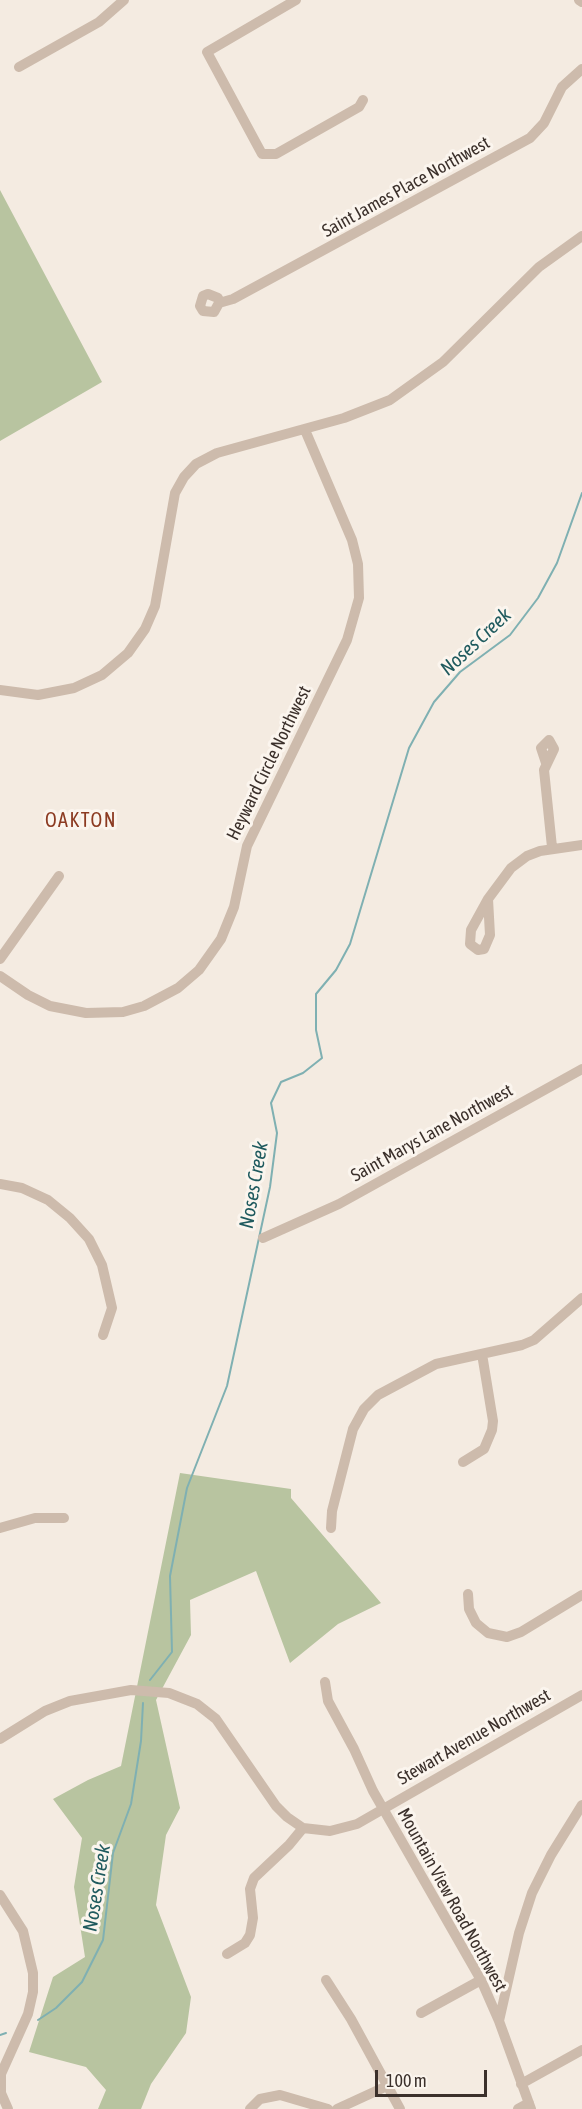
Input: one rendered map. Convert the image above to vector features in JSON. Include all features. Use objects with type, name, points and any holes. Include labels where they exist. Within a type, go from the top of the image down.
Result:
[{"type":"street","points":[[19,68],[99,22],[124,0]]},
{"type":"street","points":[[296,0],[207,51],[262,154],[276,154],[359,107],[363,100]]},
{"type":"street","name":"Saint James Place Northwest","points":[[219,303],[233,299],[530,138],[544,123],[562,87],[582,69]]},
{"type":"street","points":[[0,690],[27,694],[61,692],[88,682],[113,668],[137,642],[153,611],[175,493],[184,477],[196,464],[217,453],[362,413],[410,388],[443,362],[539,267],[582,236]]},
{"type":"street","name":"Heyward Circle Northwest","points":[[0,976],[28,995],[50,1006],[86,1013],[123,1012],[150,1004],[178,988],[200,970],[221,939],[234,907],[247,846],[347,640],[359,598],[358,564],[352,540],[304,430]]},
{"type":"street","points":[[546,763],[548,819],[552,848]]},
{"type":"street","points":[[488,899],[516,863],[533,853],[582,844]]},
{"type":"street","points":[[0,959],[59,876]]},
{"type":"street","name":"Saint Marys Lane Northwest","points":[[263,1238],[295,1218],[339,1204],[582,1069]]},
{"type":"street","points":[[0,1184],[22,1188],[48,1200],[70,1218],[89,1239],[102,1265],[112,1308],[103,1335]]},
{"type":"street","points":[[331,1528],[332,1511],[353,1429],[364,1409],[394,1385],[436,1364],[534,1340],[582,1298]]},
{"type":"street","points":[[464,1462],[484,1449],[493,1421],[482,1354]]},
{"type":"street","points":[[0,1528],[35,1518],[64,1518]]},
{"type":"street","points":[[468,1594],[469,1609],[476,1623],[488,1632],[507,1637],[521,1632],[582,1595]]},
{"type":"street","name":"Mountain View Road Northwest","points":[[325,1682],[328,1701],[382,1809],[480,1980],[499,2021],[530,2106]]},
{"type":"street","points":[[0,1739],[45,1711],[70,1701],[131,1690],[169,1694],[196,1704],[216,1719],[276,1806],[303,1828],[289,1845],[254,1878],[250,1888],[253,1918],[250,1935],[245,1943],[227,1954]]},
{"type":"street","name":"Stewart Avenue Northwest","points":[[303,1828],[325,1831],[341,1830],[582,1695]]},
{"type":"street","points":[[499,2021],[519,1933],[532,1893],[550,1855],[582,1806]]},
{"type":"street","points":[[0,1895],[23,1931],[33,1973],[33,1992],[28,2014],[1,2074],[1,2093],[8,2109]]},
{"type":"street","points":[[326,1980],[351,2019],[400,2109]]},
{"type":"street","points":[[421,2013],[480,1980]]},
{"type":"street","points":[[521,2084],[582,2050]]},
{"type":"street","points":[[337,2109],[387,2086]]},
{"type":"street","points":[[250,2109],[260,2099],[280,2095],[328,2109]]},
{"type":"street","points":[[518,2109],[530,2106]]},
{"type":"green space","points":[[0,190],[102,382],[0,441]]},
{"type":"green space","points":[[180,1473],[291,1489],[291,1498],[381,1603],[338,1624],[290,1663],[256,1571],[190,1600],[191,1635],[156,1700],[180,1808],[166,1835],[156,1905],[191,1997],[186,2033],[151,2084],[141,2109],[98,2109],[106,2090],[86,2067],[29,2052],[53,1977],[85,1957],[74,1887],[82,1838],[53,1799],[88,1780],[121,1766]]},
{"type":"waterway","name":"Noses Creek","points":[[150,1680],[172,1652],[170,1576],[187,1488],[227,1386],[270,1187],[277,1133],[271,1103],[281,1082],[303,1073],[322,1058],[316,1030],[316,994],[336,970],[350,944],[409,748],[434,702],[460,672],[510,635],[538,598],[557,563],[582,493]]},
{"type":"waterway","name":"Noses Creek","points":[[38,2020],[56,2008],[82,1982],[103,1940],[113,1853],[131,1804],[141,1741],[143,1703]]},
{"type":"waterway","name":"Noses Creek","points":[[0,2035],[6,2033]]},
{"type":"district","name":"OAKTON","points":[[81,821]]}]
